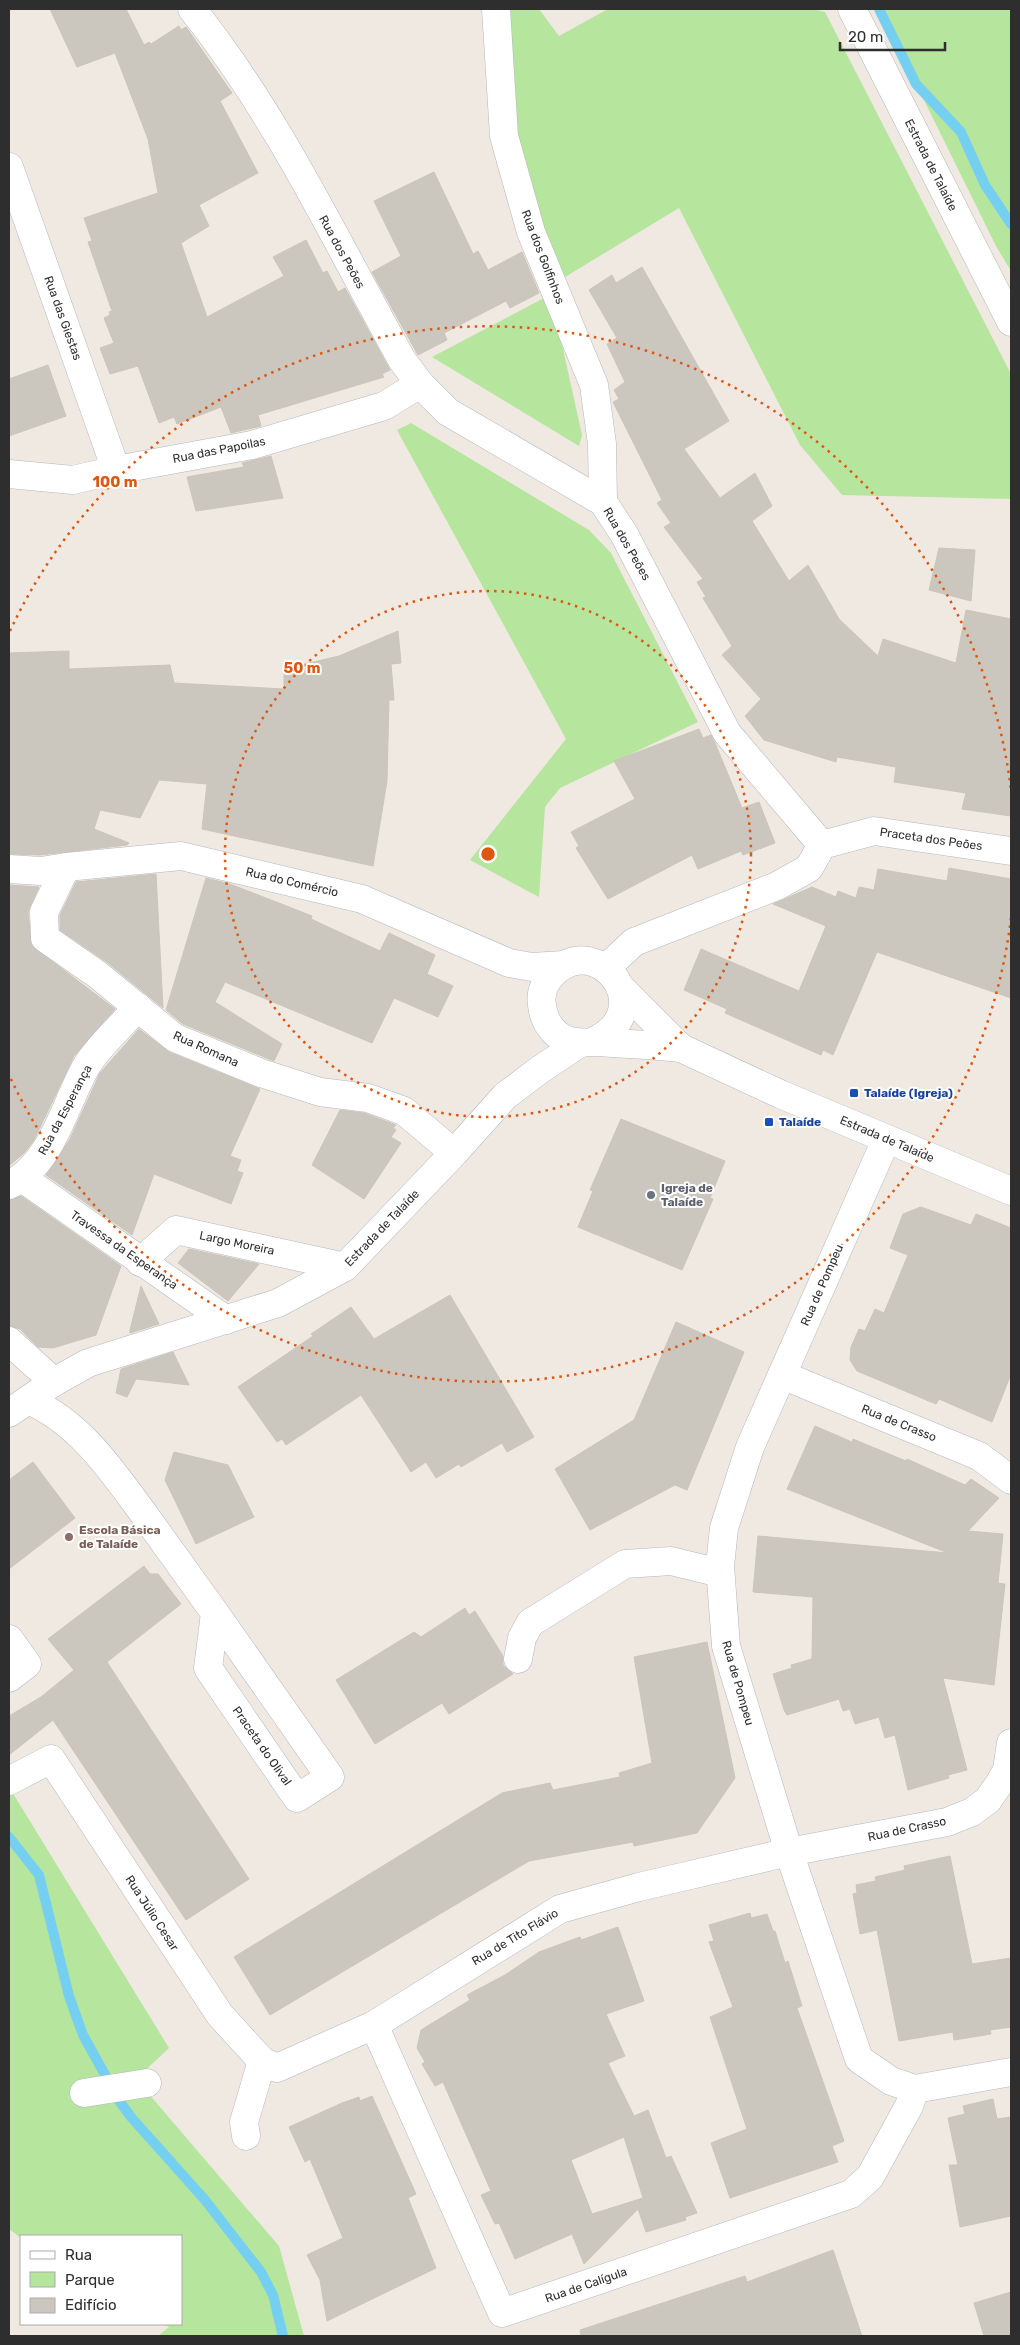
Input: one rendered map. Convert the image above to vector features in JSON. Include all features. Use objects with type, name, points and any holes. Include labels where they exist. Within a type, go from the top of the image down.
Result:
[{"type":"street","name":"Rua dos Peões","points":[[192,9],[215,38],[257,100],[402,360],[420,384],[448,412],[603,502],[624,534],[727,733],[822,845]]},
{"type":"street","name":"Rua dos Golfinhos","points":[[496,9],[504,136],[531,232],[594,385],[602,444],[603,502]]},
{"type":"street","name":"Estrada de Talaíde","points":[[852,9],[1011,322]]},
{"type":"street","name":"Rua das Giestas","points":[[9,167],[116,470]]},
{"type":"street","name":"Rua das Papoilas","points":[[9,474],[73,480],[116,470],[252,445],[384,406],[420,384]]},
{"type":"street","name":"Praceta dos Peões","points":[[822,845],[874,831],[1011,851]]},
{"type":"street","points":[[614,978],[634,942],[777,886],[809,868],[822,845]]},
{"type":"street","name":"Rua do Comércio","points":[[9,869],[41,871],[66,866],[181,856],[362,899],[509,962],[532,967],[564,965]]},
{"type":"street","name":"Rua Romana","points":[[66,866],[44,912],[45,938],[98,976],[175,1038],[261,1073],[320,1092],[368,1098],[404,1111],[454,1153]]},
{"type":"street","name":"Estrada de Talaíde","points":[[681,1048],[614,978],[585,961],[564,965],[549,978],[543,989],[541,1002],[543,1014],[549,1026],[558,1035],[586,1042],[681,1048],[886,1140],[1011,1191]]},
{"type":"street","name":"Estrada de Talaíde","points":[[19,1406],[54,1382],[88,1363],[278,1303],[345,1267],[454,1153],[505,1096],[538,1071],[586,1042],[604,1036],[614,1027],[621,1015],[623,1002],[614,978]]},
{"type":"street","name":"Rua da Esperança","points":[[15,1181],[46,1150],[88,1064],[138,1008]]},
{"type":"street","name":"Rua de Pompeu","points":[[886,1140],[750,1447],[724,1528],[720,1573],[726,1646],[789,1852],[859,2059],[891,2081],[915,2089]]},
{"type":"street","name":"Travessa da Esperança","points":[[15,1181],[226,1320]]},
{"type":"street","name":"Largo Moreira","points":[[140,1262],[176,1230],[345,1267]]},
{"type":"street","points":[[9,1341],[54,1382]]},
{"type":"street","name":"Rua de Crasso","points":[[782,1375],[979,1456],[1011,1480]]},
{"type":"street","name":"Praceta do Olival","points":[[19,1406],[44,1407],[63,1420],[98,1454],[215,1613],[330,1777],[297,1798],[208,1668],[215,1613]]},
{"type":"street","points":[[518,1659],[522,1638],[530,1623],[626,1564],[671,1561],[720,1573]]},
{"type":"street","points":[[9,1639],[27,1664],[9,1678]]},
{"type":"street","name":"Rua de Crasso","points":[[789,1852],[947,1822],[972,1812],[988,1800],[1007,1770],[1011,1743]]},
{"type":"street","name":"Rua Júlio Cesar","points":[[9,1781],[51,1759],[220,2015],[262,2060]]},
{"type":"street","name":"Rua de Tito Flávio","points":[[262,2060],[278,2068],[374,2025],[560,1909],[640,1887],[789,1852]]},
{"type":"street","name":"Rua de Calígula","points":[[374,2025],[506,2325],[851,2194],[870,2177],[909,2106],[915,2089]]},
{"type":"street","points":[[246,2136],[244,2122],[262,2060]]},
{"type":"street","points":[[915,2089],[1011,2072]]},
{"type":"street","points":[[84,2093],[147,2083]]},
{"type":"green space","points":[[509,9],[539,9],[559,36],[608,9],[812,9],[825,12],[1011,374],[1011,499],[842,495],[800,445],[679,208],[565,277],[518,165]]},
{"type":"green space","points":[[879,9],[1011,9],[1011,271],[996,246]]},
{"type":"green space","points":[[544,298],[561,340],[582,435],[579,446],[432,357]]},
{"type":"green space","points":[[411,423],[589,530],[611,553],[698,722],[560,788],[545,807],[539,897],[470,860],[566,739],[397,430]]},
{"type":"green space","points":[[9,1787],[169,2048],[136,2079],[279,2246],[304,2336],[158,2336],[169,2327],[165,2325],[182,2325],[182,2235],[20,2235],[20,2237],[9,2229]]},
{"type":"building","points":[[50,9],[126,9],[144,45],[149,42],[151,44],[179,26],[181,30],[186,27],[232,93],[220,101],[258,173],[199,205],[209,226],[181,243],[207,317],[284,276],[273,257],[306,240],[323,273],[327,271],[338,292],[345,288],[390,370],[382,374],[384,377],[258,415],[261,426],[231,433],[221,407],[177,424],[174,417],[159,423],[138,366],[110,374],[100,348],[114,343],[104,318],[110,315],[109,312],[112,311],[88,242],[92,241],[84,218],[158,193],[148,139],[115,53],[77,67]]},
{"type":"building","points":[[434,172],[473,254],[478,251],[488,270],[522,252],[539,293],[510,308],[506,301],[444,333],[447,340],[418,355],[372,272],[401,256],[374,201]]},
{"type":"building","points":[[642,267],[729,421],[684,449],[720,498],[755,473],[772,506],[752,521],[789,581],[808,565],[839,619],[878,656],[883,639],[956,663],[966,610],[1011,619],[1011,816],[962,809],[966,793],[894,782],[896,767],[837,757],[836,762],[764,740],[745,716],[761,699],[722,655],[732,646],[703,598],[706,597],[697,582],[703,579],[664,527],[671,523],[657,503],[662,500],[613,402],[619,399],[614,390],[625,382],[607,344],[617,338],[589,290],[612,275],[616,283]]},
{"type":"building","points":[[48,365],[66,416],[9,436],[9,379]]},
{"type":"building","points":[[271,456],[283,498],[196,511],[187,477],[244,467],[242,463]]},
{"type":"building","points":[[939,548],[975,550],[971,601],[929,590]]},
{"type":"building","points":[[398,631],[401,663],[391,664],[394,700],[389,700],[387,781],[373,866],[202,829],[207,784],[159,780],[140,818],[100,810],[94,829],[129,843],[127,845],[40,855],[9,854],[9,653],[69,651],[69,669],[170,665],[174,683],[284,689],[284,669],[339,656]]},
{"type":"building","points":[[699,729],[703,738],[711,735],[742,808],[759,802],[775,843],[743,855],[741,851],[698,869],[692,855],[608,899],[576,848],[579,846],[571,832],[635,799],[614,761]]},
{"type":"building","points":[[949,868],[1011,879],[1011,998],[877,952],[833,1055],[823,1050],[821,1055],[725,1013],[727,1009],[684,990],[701,949],[799,991],[826,926],[773,904],[812,887],[836,897],[838,891],[856,898],[859,887],[874,890],[878,869],[947,881]]},
{"type":"building","points":[[156,874],[163,1008],[108,963],[60,930],[60,915],[76,882]]},
{"type":"building","points":[[206,878],[230,884],[312,916],[311,919],[380,951],[389,933],[435,955],[427,974],[453,986],[438,1017],[394,998],[372,1043],[225,982],[215,1002],[282,1044],[274,1061],[183,1024],[166,1010]]},
{"type":"building","points":[[9,885],[39,887],[28,912],[32,946],[115,1009],[74,1056],[34,1140],[25,1152],[9,1166]]},
{"type":"building","points":[[139,1029],[169,1052],[260,1089],[230,1156],[241,1160],[237,1171],[243,1173],[231,1204],[154,1174],[132,1235],[46,1175],[70,1139],[100,1073]]},
{"type":"building","points":[[340,1110],[364,1113],[396,1125],[393,1128],[396,1130],[391,1137],[401,1143],[364,1199],[312,1165]]},
{"type":"building","name":"Igreja de Talaíde","points":[[621,1119],[725,1161],[710,1198],[713,1199],[682,1270],[578,1227],[593,1191],[590,1190]]},
{"type":"building","points":[[21,1196],[121,1266],[96,1335],[53,1348],[38,1347],[20,1329],[9,1326],[9,1200]]},
{"type":"building","points":[[921,1207],[971,1225],[976,1214],[1011,1228],[1011,1374],[992,1422],[939,1399],[936,1404],[857,1371],[850,1360],[851,1347],[859,1329],[865,1331],[875,1309],[884,1313],[908,1255],[890,1248],[903,1214]]},
{"type":"building","points":[[189,1249],[259,1264],[228,1301],[178,1263]]},
{"type":"building","points":[[141,1286],[159,1324],[130,1333],[130,1330]]},
{"type":"building","points":[[450,1295],[534,1437],[507,1452],[502,1443],[461,1467],[459,1464],[436,1478],[426,1462],[411,1472],[361,1395],[286,1445],[282,1439],[277,1442],[238,1387],[313,1336],[311,1334],[351,1307],[374,1339]]},
{"type":"building","points":[[676,1322],[744,1352],[687,1490],[675,1485],[590,1530],[555,1469],[634,1420]]},
{"type":"building","points":[[173,1352],[189,1385],[136,1379],[127,1397],[116,1393],[121,1369]]},
{"type":"building","points":[[815,1426],[852,1442],[853,1439],[906,1461],[907,1459],[965,1485],[971,1479],[999,1498],[968,1531],[1003,1534],[998,1583],[1005,1584],[994,1685],[943,1678],[967,1770],[948,1775],[949,1778],[908,1790],[895,1735],[885,1738],[879,1717],[855,1724],[850,1709],[843,1711],[839,1699],[787,1715],[784,1710],[773,1674],[792,1668],[791,1665],[812,1659],[813,1597],[753,1592],[758,1536],[948,1553],[787,1489]]},
{"type":"building","points":[[174,1452],[228,1465],[254,1517],[196,1544],[165,1480]]},
{"type":"building","points":[[33,1462],[75,1518],[9,1569],[9,1480]]},
{"type":"building","points":[[144,1566],[150,1574],[158,1574],[181,1604],[107,1662],[249,1879],[186,1920],[53,1720],[9,1755],[9,1716],[41,1697],[74,1670],[48,1639]]},
{"type":"building","points":[[465,1608],[469,1615],[475,1611],[503,1656],[503,1665],[513,1674],[449,1714],[442,1703],[375,1744],[336,1680],[414,1632],[421,1637]]},
{"type":"building","points":[[707,1642],[735,1778],[697,1833],[634,1846],[633,1842],[529,1861],[270,2015],[234,1957],[502,1793],[550,1783],[553,1790],[620,1777],[619,1773],[652,1763],[634,1657]]},
{"type":"building","points":[[950,1856],[972,1964],[1011,1958],[1011,2027],[990,2030],[991,2034],[954,2040],[953,2032],[899,2041],[877,1930],[860,1934],[853,1894],[857,1893],[856,1885],[876,1881],[875,1877],[905,1870],[904,1866]]},
{"type":"building","points":[[750,1913],[751,1918],[767,1914],[773,1931],[775,1931],[785,1963],[788,1961],[802,2006],[797,2008],[844,2141],[832,2146],[838,2162],[730,2198],[711,2143],[747,2129],[710,2017],[733,2007],[709,1942],[714,1941],[709,1925]]},
{"type":"building","points":[[618,1927],[644,2001],[606,2014],[625,2056],[608,2063],[634,2116],[648,2110],[666,2158],[671,2156],[697,2213],[685,2217],[686,2220],[646,2232],[638,2209],[584,2264],[572,2234],[515,2259],[499,2223],[495,2224],[481,2195],[491,2191],[443,2082],[435,2086],[422,2064],[425,2062],[417,2048],[421,2030],[470,2000],[467,1995],[505,1975],[539,1952],[580,1937],[581,1940]],"holes":[[[624,2137],[643,2198],[592,2214],[571,2160]]]},
{"type":"building","points":[[372,2096],[416,2194],[408,2198],[436,2268],[327,2321],[320,2280],[307,2255],[343,2238],[310,2159],[305,2162],[289,2127],[342,2103],[359,2097],[360,2101]]},
{"type":"building","points":[[993,2099],[997,2119],[1011,2117],[1011,2216],[960,2227],[949,2165],[958,2165],[948,2118],[965,2114],[963,2106]]},
{"type":"building","points":[[833,2250],[862,2336],[581,2336],[580,2330],[745,2276],[747,2282]]},
{"type":"building","points":[[1011,2292],[1011,2336],[984,2336],[974,2303]]},
{"type":"waterway","points":[[879,9],[916,84],[961,132],[985,185],[1011,224]]},
{"type":"waterway","points":[[9,1837],[39,1875],[69,1996],[83,2035],[120,2102],[131,2117],[205,2200],[261,2272],[273,2295],[283,2336]]},
{"type":"place","name":"Talaíde (Igreja)","points":[[854,1093]]},
{"type":"place","name":"Talaíde","points":[[769,1122]]},
{"type":"place","name":"Igreja de Talaíde","points":[[651,1195]]},
{"type":"place","name":"Escola Básica de Talaíde","points":[[69,1537]]}]
